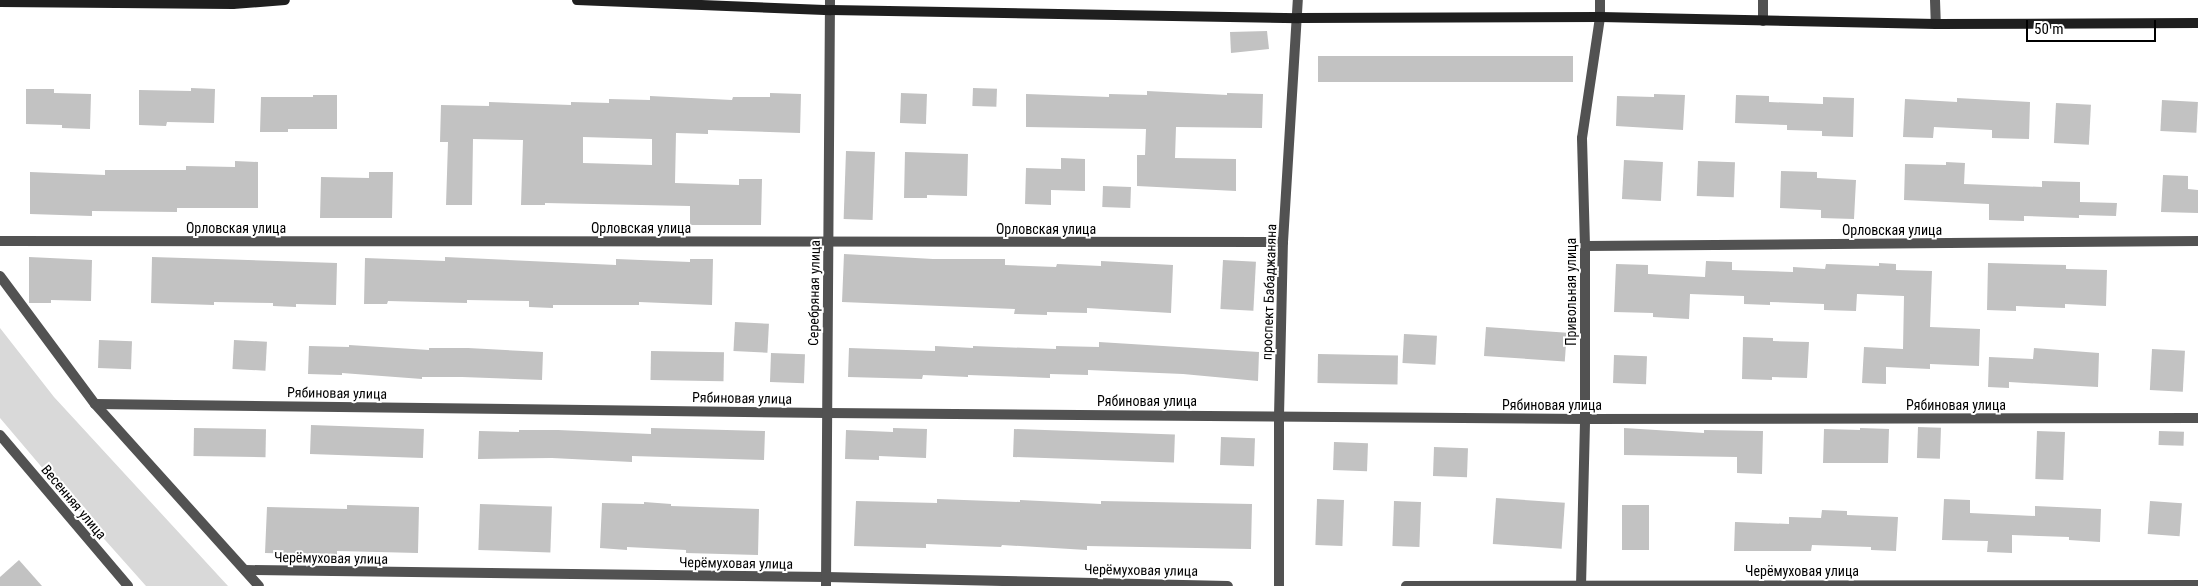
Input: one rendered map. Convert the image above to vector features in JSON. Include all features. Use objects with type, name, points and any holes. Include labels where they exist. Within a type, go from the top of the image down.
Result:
[{"type":"main road","points":[[0,2],[233,4],[284,0]]},
{"type":"main road","points":[[577,0],[1299,18],[1600,17],[1763,22],[1936,24],[2198,23]]},
{"type":"street","name":"проспект Бабаджаняна","points":[[1279,586],[1279,416],[1283,242],[1299,18],[1298,0]]},
{"type":"street","name":"Привольная улица","points":[[1581,585],[1585,419],[1585,246],[1582,138],[1600,17],[1600,0]]},
{"type":"street","points":[[1763,22],[1764,0]]},
{"type":"street","points":[[1936,0],[1936,24]]},
{"type":"street","name":"Серебряная улица","points":[[826,582],[831,5]]},
{"type":"street","name":"Орловская улица","points":[[0,241],[1283,242]]},
{"type":"street","name":"Орловская улица","points":[[1585,246],[2198,241]]},
{"type":"street","points":[[0,276],[95,404],[259,586]]},
{"type":"street","name":"Рябиновая улица","points":[[95,404],[827,413],[1585,419],[2198,418]]},
{"type":"street","name":"Весенняя улица","points":[[0,435],[128,586]]},
{"type":"street","name":"Черёмуховая улица","points":[[244,570],[826,582],[1228,586]]},
{"type":"street","name":"Черёмуховая улица","points":[[1406,586],[2198,584]]},
{"type":"shaded area","points":[[0,328],[54,397],[228,586],[146,586],[73,504],[0,418]]},
{"type":"building","points":[[1267,31],[1269,49],[1231,53],[1230,32]]},
{"type":"building","points":[[1318,56],[1573,56],[1573,82],[1318,82]]},
{"type":"building","points":[[191,88],[215,89],[214,123],[167,122],[166,126],[139,125],[139,90],[191,91]]},
{"type":"building","points":[[973,88],[997,89],[996,107],[972,106]]},
{"type":"building","points":[[26,89],[54,89],[54,93],[91,94],[90,129],[62,128],[62,125],[26,124]]},
{"type":"building","points":[[1147,91],[1227,95],[1227,93],[1263,94],[1262,128],[1176,127],[1175,158],[1236,159],[1236,191],[1137,186],[1137,155],[1145,155],[1146,129],[1026,127],[1026,94],[1109,97],[1109,94],[1147,95]]},
{"type":"building","points":[[770,93],[801,94],[800,133],[708,130],[708,134],[676,133],[675,183],[739,185],[739,179],[762,179],[761,225],[690,225],[690,206],[545,203],[545,205],[521,205],[523,140],[473,139],[472,205],[446,205],[448,142],[440,142],[441,105],[489,106],[489,102],[571,105],[571,102],[609,103],[609,99],[650,100],[650,96],[732,100],[733,97],[770,97]],"holes":[[[583,137],[652,139],[652,165],[583,163]]]},
{"type":"building","points":[[901,93],[927,94],[926,124],[900,123]]},
{"type":"building","points":[[1654,94],[1685,95],[1683,130],[1616,126],[1617,96],[1654,97]]},
{"type":"building","points":[[313,95],[337,95],[337,129],[288,129],[288,132],[260,132],[261,97],[313,97]]},
{"type":"building","points":[[1736,95],[1769,96],[1769,102],[1823,104],[1823,97],[1854,98],[1853,137],[1822,136],[1822,131],[1787,130],[1787,125],[1735,123]]},
{"type":"building","points":[[1957,98],[2030,102],[2029,139],[1992,138],[1992,130],[1934,127],[1933,138],[1903,137],[1905,99],[1957,102]]},
{"type":"building","points":[[2162,100],[2198,102],[2196,133],[2160,131]]},
{"type":"building","points":[[2056,103],[2091,105],[2089,145],[2054,143]]},
{"type":"building","points":[[846,151],[875,152],[873,220],[844,219]]},
{"type":"building","points":[[905,152],[968,154],[967,196],[927,195],[927,198],[904,198]]},
{"type":"building","points":[[1061,158],[1085,159],[1085,191],[1051,190],[1051,205],[1025,204],[1026,168],[1061,169]]},
{"type":"building","points":[[1624,160],[1663,162],[1661,201],[1622,199]]},
{"type":"building","points":[[235,161],[258,162],[258,208],[177,208],[177,212],[92,211],[92,216],[30,214],[30,172],[105,175],[105,170],[186,170],[186,166],[235,167]]},
{"type":"building","points":[[1698,161],[1735,162],[1734,197],[1697,196]]},
{"type":"building","points":[[1946,162],[1965,163],[1964,184],[2042,187],[2042,181],[2080,182],[2080,202],[2117,203],[2116,216],[2079,215],[2079,218],[2024,216],[2024,221],[1989,220],[1989,204],[1904,200],[1905,164],[1946,165]]},
{"type":"building","points":[[1781,171],[1817,172],[1817,178],[1856,180],[1854,219],[1821,218],[1821,210],[1780,208]]},
{"type":"building","points":[[369,172],[393,172],[392,218],[320,218],[321,177],[369,178]]},
{"type":"building","points":[[2163,175],[2188,176],[2188,189],[2198,190],[2198,213],[2161,212]]},
{"type":"building","points":[[1103,186],[1131,187],[1130,208],[1102,207]]},
{"type":"building","points":[[844,254],[933,259],[1005,259],[1005,265],[1056,267],[1057,264],[1101,266],[1101,261],[1173,265],[1171,313],[1087,308],[1087,313],[1047,312],[1047,315],[1014,314],[1015,309],[842,302]]},
{"type":"building","points":[[29,257],[92,260],[91,301],[51,300],[51,303],[29,303]]},
{"type":"building","points":[[152,257],[337,263],[336,305],[296,304],[296,307],[273,306],[273,303],[214,302],[214,305],[151,303]]},
{"type":"building","points":[[445,257],[616,265],[616,259],[690,262],[690,259],[713,259],[712,305],[639,302],[639,305],[553,305],[553,308],[529,307],[529,301],[467,300],[467,303],[388,301],[387,304],[364,304],[365,258],[445,261]]},
{"type":"building","points":[[1223,260],[1256,262],[1253,311],[1220,309]]},
{"type":"building","points":[[1706,261],[1732,262],[1732,270],[1793,272],[1793,267],[1825,269],[1826,264],[1879,266],[1879,263],[1896,264],[1896,270],[1932,271],[1930,327],[1980,329],[1979,366],[1930,364],[1930,369],[1886,367],[1886,384],[1862,383],[1864,347],[1903,349],[1904,296],[1857,294],[1856,311],[1824,310],[1824,304],[1770,302],[1770,305],[1744,304],[1744,296],[1690,294],[1689,319],[1653,317],[1653,313],[1614,312],[1616,264],[1648,265],[1648,274],[1705,277]]},
{"type":"building","points":[[1988,263],[2066,265],[2066,269],[2107,270],[2106,306],[2065,304],[2065,308],[2016,306],[2016,311],[1987,310]]},
{"type":"building","points":[[735,322],[769,324],[767,353],[733,351]]},
{"type":"building","points":[[1486,327],[1567,333],[1565,362],[1484,356]]},
{"type":"building","points":[[1404,334],[1437,336],[1435,365],[1402,363]]},
{"type":"building","points":[[1743,337],[1773,338],[1773,341],[1809,342],[1807,378],[1772,377],[1772,380],[1742,379]]},
{"type":"building","points":[[99,340],[132,341],[131,369],[98,368]]},
{"type":"building","points":[[234,340],[267,342],[265,371],[232,369]]},
{"type":"building","points":[[1099,342],[1259,352],[1258,381],[1183,374],[1088,370],[1088,375],[1050,374],[1050,378],[968,375],[968,377],[923,375],[922,379],[848,377],[849,348],[935,351],[935,346],[973,348],[973,346],[1056,349],[1056,346],[1099,347]]},
{"type":"building","points":[[349,345],[429,350],[429,348],[468,348],[543,352],[542,380],[462,377],[422,377],[422,379],[342,373],[342,375],[308,374],[309,346],[349,347]]},
{"type":"building","points":[[2034,348],[2099,353],[2098,387],[2009,382],[2009,388],[1988,387],[1989,357],[2033,359]]},
{"type":"building","points":[[2152,349],[2185,351],[2183,392],[2150,390]]},
{"type":"building","points":[[651,351],[724,352],[723,381],[650,380]]},
{"type":"building","points":[[771,353],[805,354],[804,383],[770,382]]},
{"type":"building","points":[[1318,354],[1398,355],[1397,384],[1317,383]]},
{"type":"building","points":[[1614,355],[1647,356],[1646,384],[1613,383]]},
{"type":"building","points":[[311,425],[424,429],[423,458],[310,454]]},
{"type":"building","points":[[1918,427],[1941,428],[1940,459],[1917,458]]},
{"type":"building","points":[[194,428],[266,429],[266,457],[194,456]]},
{"type":"building","points":[[651,428],[765,431],[764,460],[632,456],[632,462],[552,458],[478,459],[479,431],[519,432],[519,430],[558,430],[651,434]]},
{"type":"building","points":[[893,428],[927,429],[926,458],[879,456],[879,460],[845,459],[846,430],[893,432]]},
{"type":"building","points":[[1624,428],[1704,433],[1704,430],[1763,431],[1762,474],[1737,473],[1737,457],[1624,455]]},
{"type":"building","points":[[1860,428],[1889,429],[1888,463],[1823,463],[1824,429],[1860,430]]},
{"type":"building","points":[[1014,429],[1175,435],[1174,463],[1013,457]]},
{"type":"building","points":[[2037,431],[2065,432],[2063,480],[2035,479]]},
{"type":"building","points":[[2159,431],[2184,432],[2183,446],[2159,445]]},
{"type":"building","points":[[1221,437],[1255,438],[1254,466],[1220,465]]},
{"type":"building","points":[[1334,442],[1368,443],[1367,471],[1333,470]]},
{"type":"building","points":[[1434,447],[1468,448],[1467,477],[1433,476]]},
{"type":"building","points":[[1496,498],[1565,503],[1562,549],[1493,544]]},
{"type":"building","points":[[937,499],[1020,502],[1020,500],[1101,504],[1101,501],[1252,504],[1251,549],[1087,546],[1087,550],[1002,545],[1001,547],[926,544],[926,548],[854,546],[856,501],[937,503]]},
{"type":"building","points":[[1317,499],[1344,500],[1342,546],[1315,545]]},
{"type":"building","points":[[1944,499],[1970,500],[1970,513],[2035,516],[2035,506],[2101,509],[2100,542],[2069,540],[2069,537],[2012,535],[2012,553],[1987,552],[1988,541],[1942,540]]},
{"type":"building","points":[[1394,501],[1421,502],[1419,547],[1392,546]]},
{"type":"building","points":[[2150,501],[2182,503],[2180,536],[2148,534]]},
{"type":"building","points":[[644,502],[671,504],[671,506],[759,509],[758,555],[686,553],[686,550],[627,547],[627,550],[600,548],[602,503],[644,504]]},
{"type":"building","points":[[480,504],[552,507],[550,552],[478,550]]},
{"type":"building","points":[[347,505],[419,507],[418,553],[337,551],[337,555],[265,553],[267,507],[347,509]]},
{"type":"building","points":[[1622,505],[1649,505],[1649,550],[1622,550]]},
{"type":"building","points":[[1822,510],[1847,511],[1847,515],[1898,517],[1896,551],[1871,550],[1871,547],[1812,545],[1811,551],[1734,551],[1735,522],[1789,524],[1789,517],[1821,518]]},
{"type":"building","points":[[19,560],[42,586],[0,586],[0,577]]}]
